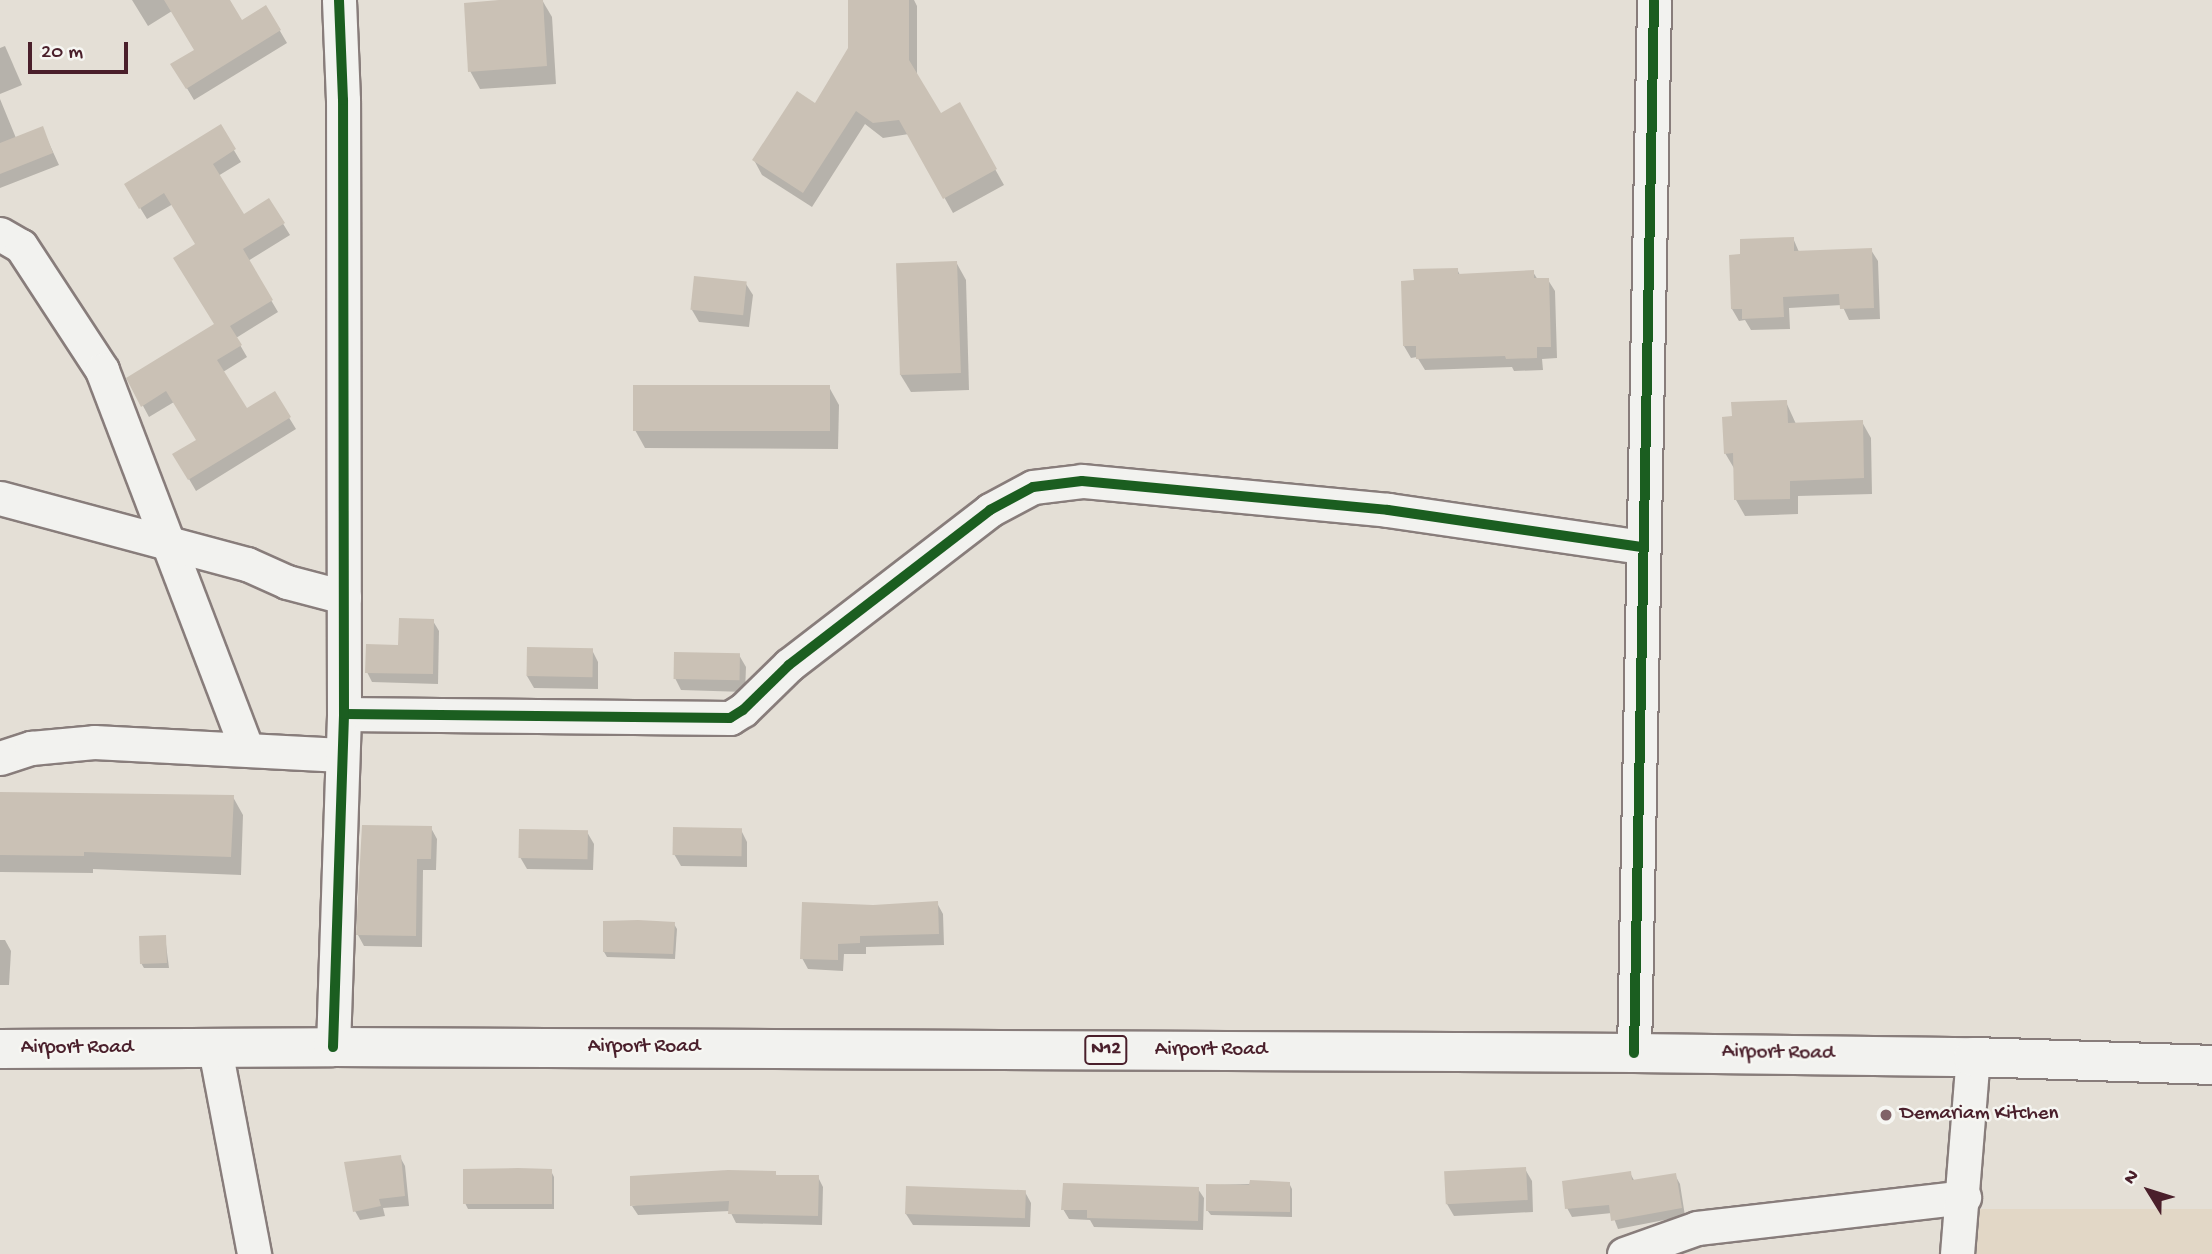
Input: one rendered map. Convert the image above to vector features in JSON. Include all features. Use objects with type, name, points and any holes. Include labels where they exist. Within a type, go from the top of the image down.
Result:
[{"type":"highway","name":"Airport Road","points":[[0,1049],[334,1047],[1634,1053],[1973,1057],[2212,1065]]},
{"type":"street","points":[[334,1047],[344,715],[343,114],[339,0]]},
{"type":"street","points":[[1634,1053],[1654,0]]},
{"type":"street","points":[[0,234],[21,246],[102,370],[246,748]]},
{"type":"street","points":[[344,715],[730,718],[744,710],[789,665],[990,510],[1033,487],[1082,481],[1388,510],[1643,547]]},
{"type":"street","points":[[0,498],[247,564],[287,582],[344,597]]},
{"type":"street","points":[[0,758],[31,748],[94,742],[342,755]]},
{"type":"street","points":[[215,1049],[254,1254]]},
{"type":"street","points":[[1957,1254],[1964,1197],[1973,1057]]},
{"type":"street","points":[[1624,1254],[1697,1228],[1964,1197]]},
{"type":"shaded area","points":[[1971,1209],[2212,1209],[2212,1254],[1971,1254]]},
{"type":"building","points":[[164,0],[230,0],[242,20],[266,5],[281,30],[186,89],[170,64],[194,50]]},
{"type":"building","points":[[543,0],[547,66],[468,72],[464,3]]},
{"type":"building","points":[[848,0],[909,0],[909,60],[941,113],[960,102],[997,169],[943,199],[899,120],[873,123],[856,111],[803,193],[752,160],[797,91],[815,103],[848,48]]},
{"type":"building","points":[[221,124],[236,149],[213,164],[244,214],[269,198],[285,223],[243,249],[273,300],[230,326],[242,345],[217,360],[247,408],[275,391],[291,417],[188,480],[172,454],[196,440],[166,391],[141,407],[126,378],[214,324],[173,258],[195,244],[164,193],[139,209],[124,184]]},
{"type":"building","points":[[43,126],[53,153],[0,174],[0,143]]},
{"type":"building","points":[[1794,237],[1794,251],[1872,248],[1874,308],[1840,309],[1839,294],[1783,297],[1784,317],[1742,319],[1742,309],[1731,309],[1729,255],[1740,254],[1740,239]]},
{"type":"building","points":[[957,261],[961,373],[900,375],[896,263]]},
{"type":"building","points":[[1458,268],[1458,274],[1534,270],[1534,278],[1549,278],[1551,347],[1537,347],[1537,358],[1506,359],[1505,356],[1416,359],[1416,346],[1403,346],[1401,281],[1414,280],[1413,269]]},
{"type":"building","points":[[694,276],[747,282],[743,315],[690,310]]},
{"type":"building","points":[[633,385],[830,385],[830,431],[633,431]]},
{"type":"building","points":[[1787,400],[1788,423],[1863,420],[1864,478],[1790,481],[1790,499],[1734,500],[1733,453],[1724,454],[1722,417],[1732,416],[1731,402]]},
{"type":"building","points":[[399,618],[434,619],[433,674],[365,673],[366,644],[398,645]]},
{"type":"building","points":[[527,647],[593,648],[592,677],[526,676]]},
{"type":"building","points":[[674,652],[740,653],[740,680],[674,679]]},
{"type":"building","points":[[0,792],[234,795],[231,857],[84,852],[84,856],[0,855]]},
{"type":"building","points":[[362,825],[432,826],[431,859],[417,859],[416,936],[356,935]]},
{"type":"building","points":[[673,827],[742,828],[742,856],[673,855]]},
{"type":"building","points":[[519,829],[588,830],[587,859],[518,858]]},
{"type":"building","points":[[938,901],[939,934],[860,936],[860,943],[838,944],[838,960],[800,959],[802,902],[873,905]]},
{"type":"building","points":[[603,921],[675,922],[673,954],[603,952]]},
{"type":"building","points":[[166,935],[167,963],[140,964],[139,936]]},
{"type":"building","points":[[401,1155],[405,1196],[379,1199],[381,1206],[353,1212],[344,1162]]},
{"type":"building","points":[[1526,1167],[1528,1200],[1446,1204],[1444,1171]]},
{"type":"building","points":[[463,1169],[552,1169],[552,1204],[463,1204]]},
{"type":"building","points":[[728,1170],[776,1171],[776,1175],[819,1175],[818,1216],[728,1214],[729,1201],[630,1206],[630,1176]]},
{"type":"building","points":[[1631,1171],[1632,1180],[1676,1173],[1682,1208],[1611,1221],[1609,1205],[1565,1209],[1562,1181]]},
{"type":"building","points":[[1250,1180],[1290,1182],[1290,1212],[1206,1211],[1206,1184],[1249,1185]]},
{"type":"building","points":[[1063,1183],[1199,1187],[1198,1221],[1087,1218],[1087,1210],[1061,1210]]},
{"type":"building","points":[[906,1186],[1026,1190],[1025,1218],[905,1214]]},
{"type":"cycle path","points":[[333,1047],[344,714],[343,100],[339,0]]},
{"type":"cycle path","points":[[1634,1053],[1654,0]]},
{"type":"cycle path","points":[[344,714],[730,718],[743,710],[789,665],[990,510],[1033,487],[1082,481],[1388,510],[1643,547]]},
{"type":"place","name":"Demariam Kitchen","points":[[1886,1115]]}]
